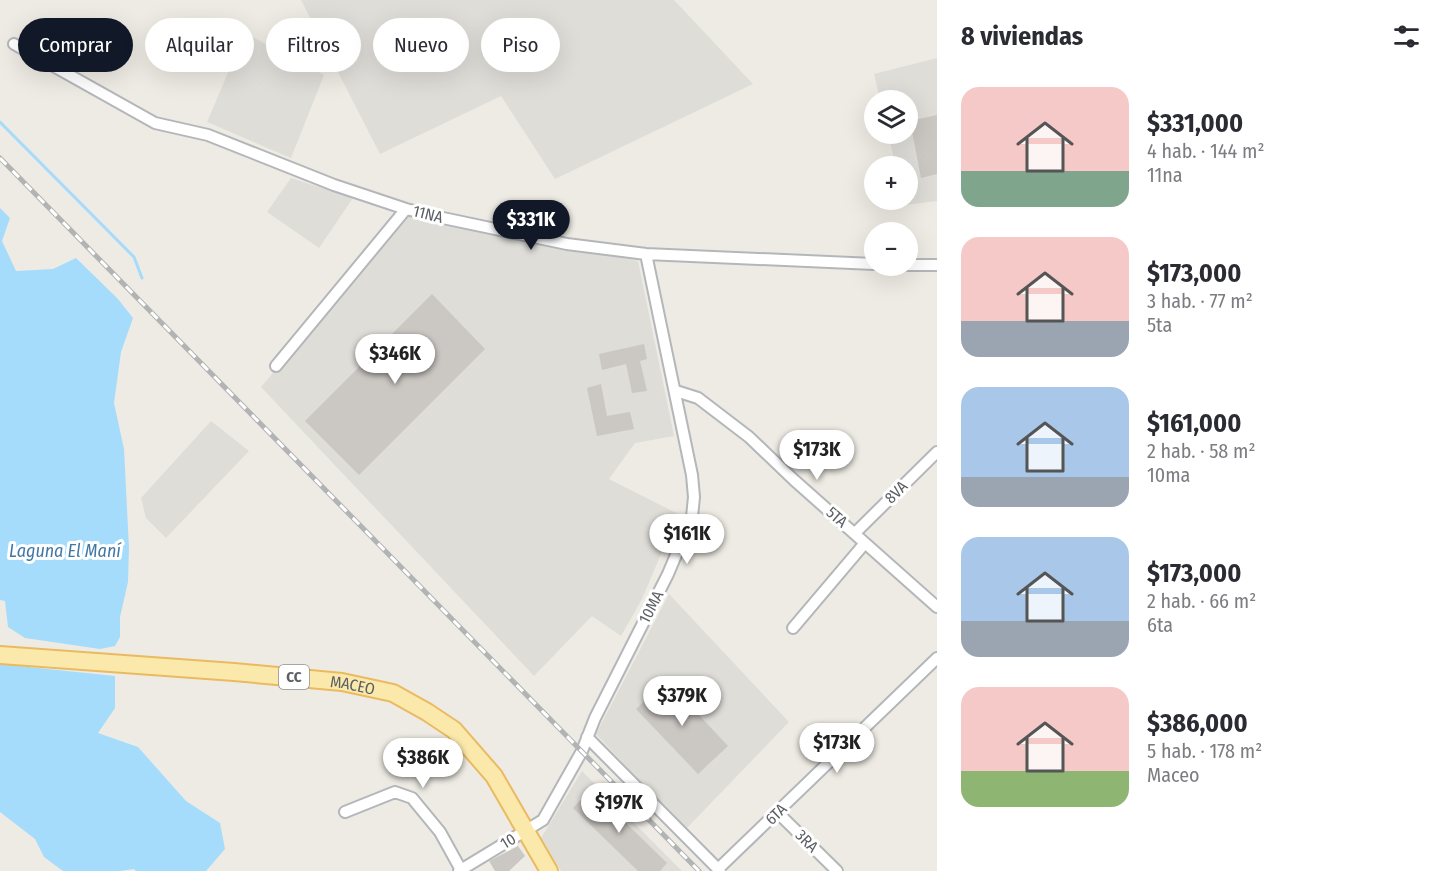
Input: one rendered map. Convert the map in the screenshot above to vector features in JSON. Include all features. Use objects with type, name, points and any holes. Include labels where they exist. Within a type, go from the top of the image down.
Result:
[{"type":"main road","name":"MACEO","points":[[0,654],[342,682],[393,693],[428,712],[454,730],[494,776],[549,871]]},
{"type":"street","name":"11NA","points":[[14,44],[155,123],[208,135],[334,185],[406,209],[567,244],[645,254],[864,264]]},
{"type":"street","points":[[276,366],[406,209]]},
{"type":"street","name":"10MA","points":[[526,830],[543,820],[582,751],[668,574],[692,517],[694,497],[692,475],[676,391],[645,254]]},
{"type":"street","points":[[918,266],[935,268]]},
{"type":"street","name":"5TA","points":[[676,391],[698,398],[749,437],[937,607]]},
{"type":"street","name":"8VA","points":[[855,533],[937,452]]},
{"type":"street","points":[[793,628],[865,543]]},
{"type":"street","name":"6TA","points":[[719,870],[937,658]]},
{"type":"street","points":[[587,737],[719,870]]},
{"type":"street","points":[[345,812],[395,792],[412,798],[440,832],[460,870]]},
{"type":"street","name":"3RA","points":[[777,812],[837,871]]},
{"type":"street","name":"10","points":[[460,870],[526,830]]},
{"type":"shaded area","points":[[301,0],[674,0],[753,84],[555,179],[501,96],[380,154],[338,72],[361,72],[361,18],[310,18]]},
{"type":"shaded area","points":[[254,38],[266,44],[266,72],[318,72],[324,75],[291,158],[207,122],[228,72],[254,72]]},
{"type":"shaded area","points":[[937,58],[937,201],[918,203],[918,156],[894,156],[890,144],[918,144],[918,90],[878,90],[874,74]]},
{"type":"shaded area","points":[[291,178],[353,198],[319,248],[267,212]]},
{"type":"shaded area","points":[[408,214],[638,261],[674,436],[635,443],[609,479],[678,514],[642,599],[621,636],[592,616],[534,676],[261,387]]},
{"type":"shaded area","points":[[211,421],[249,451],[166,538],[146,518],[141,498]]},
{"type":"shaded area","points":[[669,594],[789,722],[685,830],[596,734]]},
{"type":"shaded area","points":[[582,771],[682,871],[561,871],[541,838]]},
{"type":"water","name":"Laguna El Maní","points":[[0,208],[10,218],[2,241],[16,271],[53,269],[76,258],[118,299],[133,318],[121,352],[114,403],[124,449],[129,548],[128,582],[120,617],[120,637],[115,646],[100,649],[25,638],[8,627],[5,601],[0,600]]},
{"type":"water","points":[[0,664],[115,676],[115,708],[98,733],[138,747],[186,801],[220,823],[225,849],[206,871],[136,871],[134,869],[63,871],[44,857],[35,839],[0,812]]},
{"type":"building","points":[[937,115],[937,174],[921,178],[914,144],[918,144],[918,119]]},
{"type":"building","points":[[432,294],[485,349],[359,475],[305,421]]},
{"type":"building","points":[[644,344],[647,359],[640,361],[647,391],[632,393],[626,364],[602,370],[599,354]]},
{"type":"building","points":[[601,384],[607,416],[630,412],[634,429],[597,436],[587,388]]},
{"type":"building","points":[[666,680],[728,746],[698,774],[636,709]]},
{"type":"building","points":[[591,789],[667,863],[660,871],[638,871],[573,808]]},
{"type":"building","points":[[518,846],[525,856],[509,871],[495,871],[489,861]]},
{"type":"waterway","points":[[0,122],[134,257],[142,278]]},
{"type":"railway","points":[[0,158],[699,871]]}]
